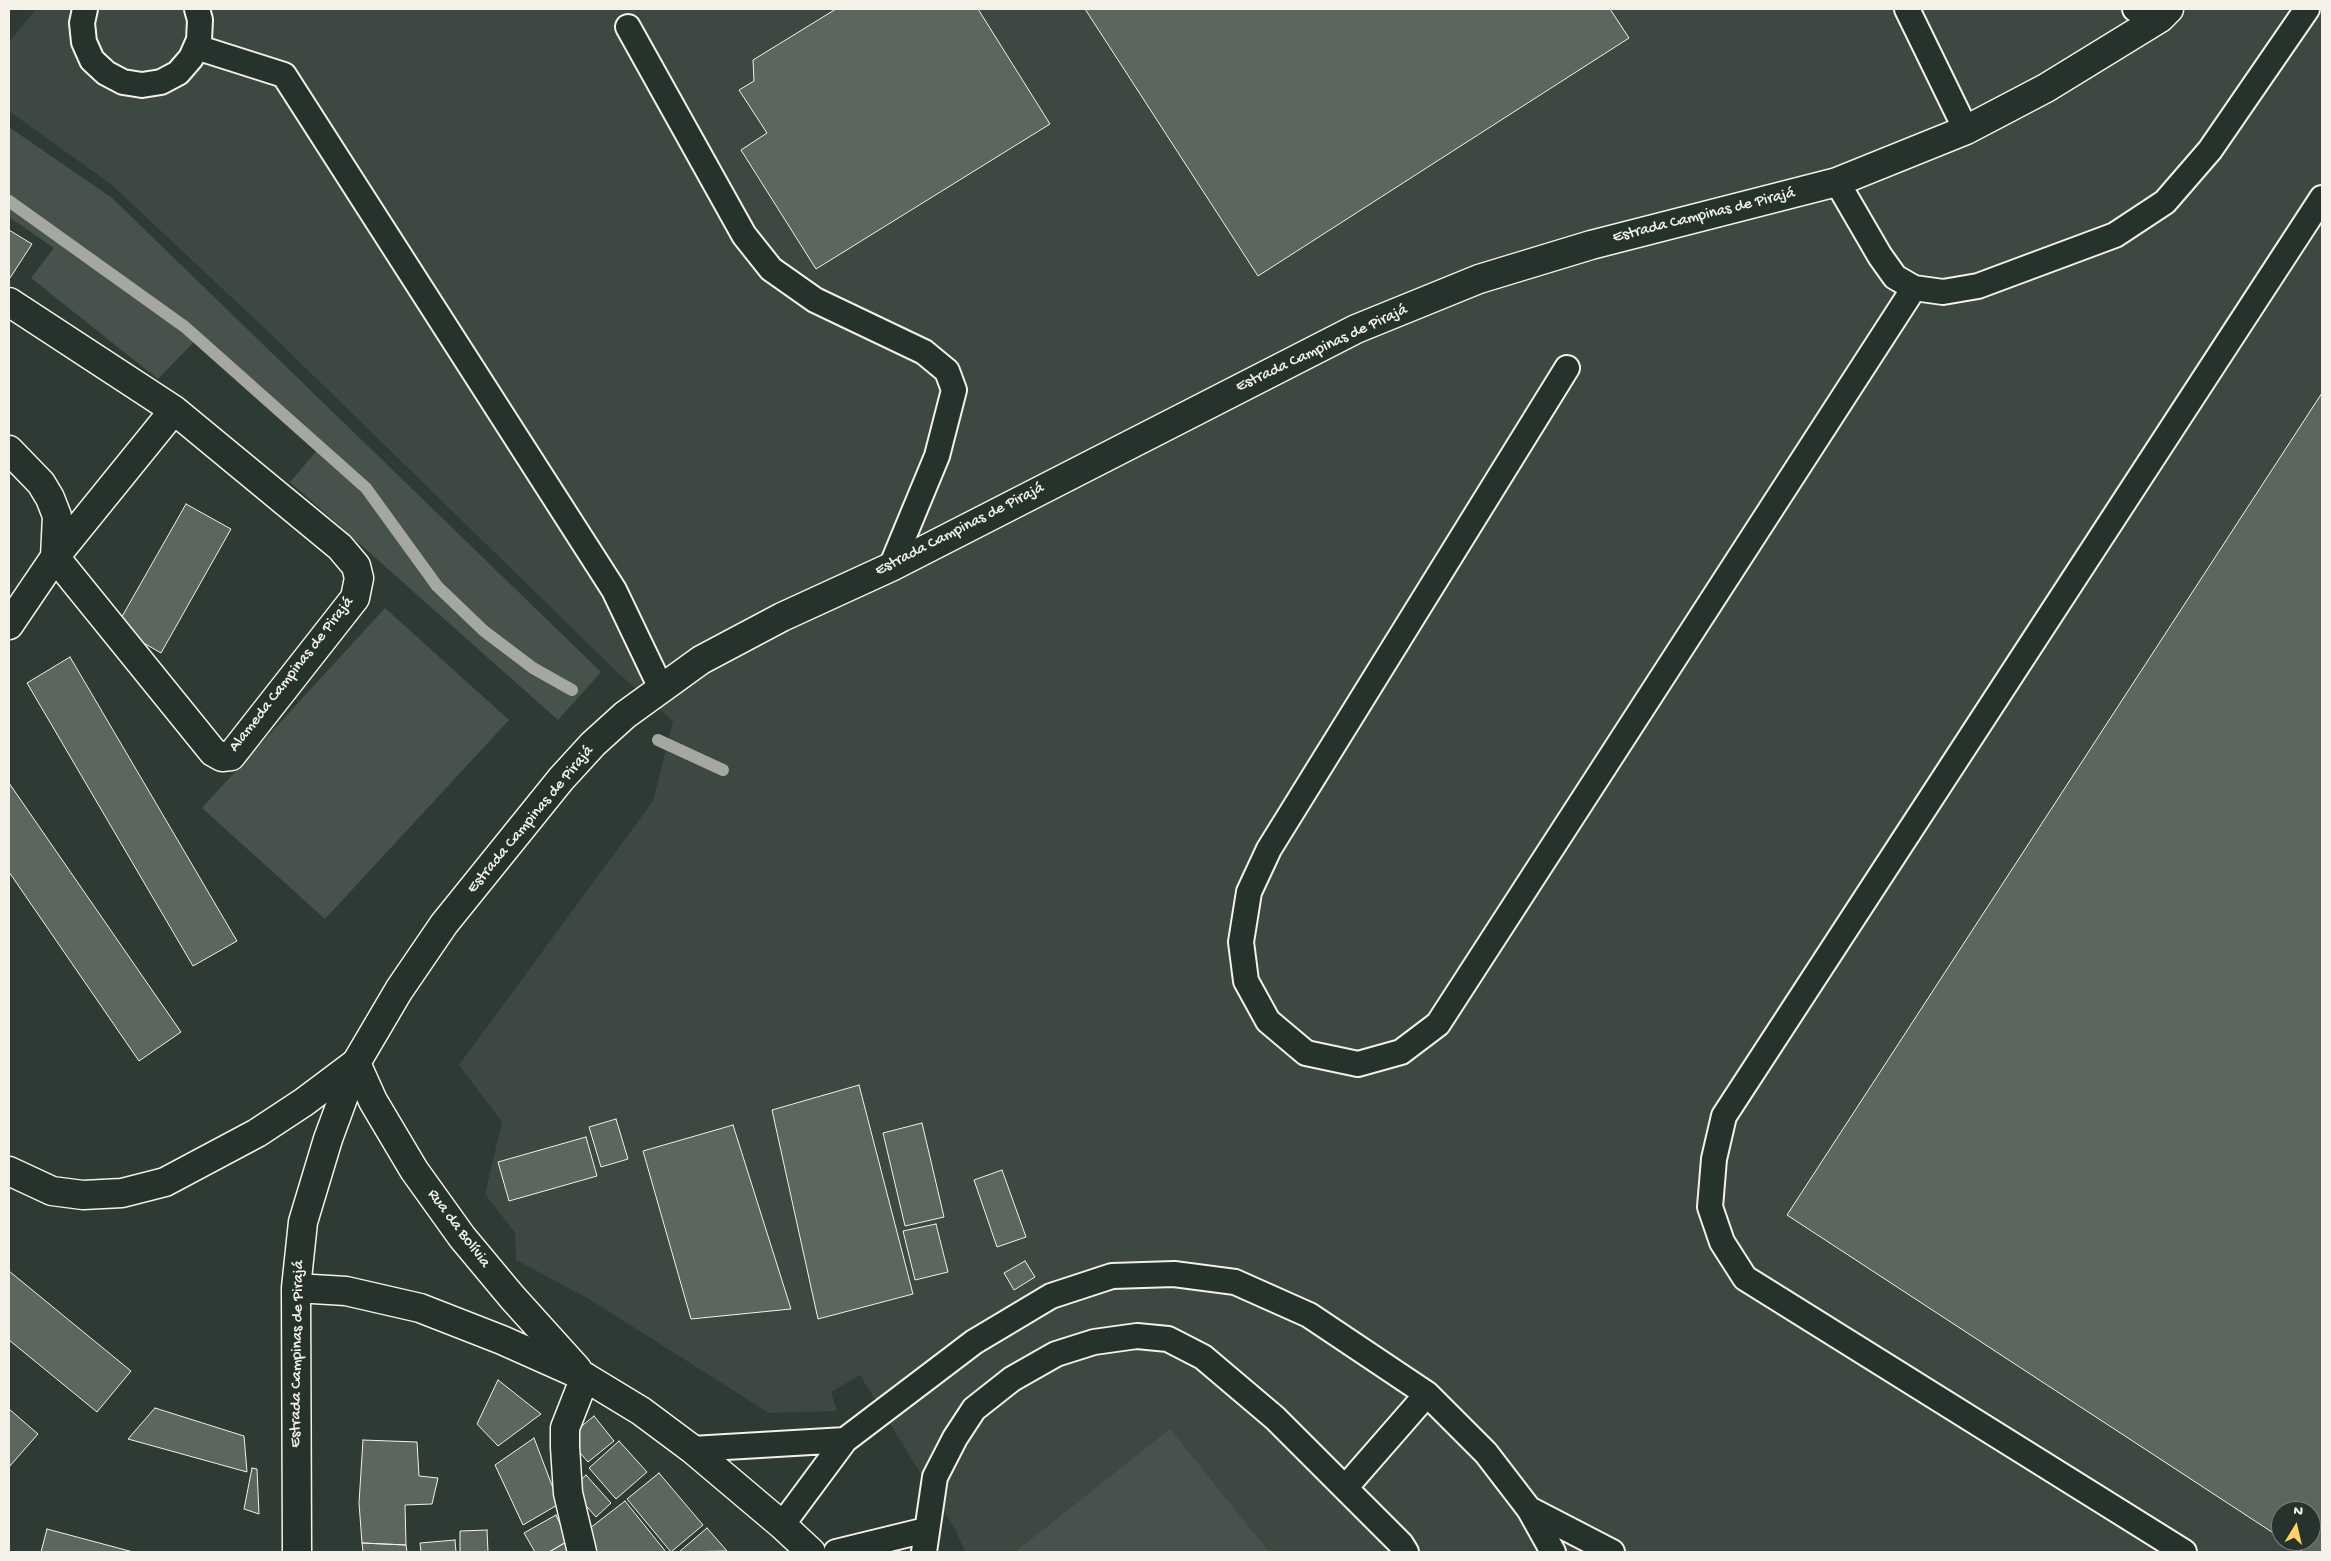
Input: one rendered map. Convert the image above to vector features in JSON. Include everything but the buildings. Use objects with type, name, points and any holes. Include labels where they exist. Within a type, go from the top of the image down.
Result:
[{"type":"main road","name":"Estrada Campinas de Pirajá","points":[[297,1552],[296,1288],[303,1222],[328,1139],[356,1062],[398,990],[444,924],[561,779],[593,744],[625,715],[702,660],[782,617],[891,567],[1356,329],[1479,279],[1591,245],[1837,182],[1966,130],[2046,88],[2155,12]]},
{"type":"main road","name":"Alameda Campinas de Pirajá","points":[[9,302],[174,410],[340,547],[356,566],[359,578],[355,598],[231,756],[222,757],[213,752],[55,557]]},
{"type":"main road","points":[[9,625],[55,557],[174,410]]},
{"type":"main road","points":[[9,450],[42,484],[50,498],[57,516],[55,557]]},
{"type":"main road","points":[[9,1171],[52,1190],[83,1195],[122,1193],[165,1182],[257,1133],[304,1102],[356,1062]]},
{"type":"main road","name":"Rua da Bolívia","points":[[356,1062],[373,1101],[414,1170],[456,1229],[512,1297],[585,1377]]},
{"type":"main road","name":"Rua da Bolívia","points":[[296,1288],[346,1291],[420,1308],[502,1340],[585,1377],[641,1411],[692,1449],[811,1552]]},
{"type":"main road","points":[[582,1552],[568,1492],[565,1437],[573,1403],[585,1377]]},
{"type":"lane","points":[[85,9],[82,23],[84,42],[92,60],[106,73],[123,82],[142,85],[161,82],[178,73],[191,58],[199,40],[200,20],[197,9]]},
{"type":"lane","points":[[1907,9],[1966,130]]},
{"type":"lane","points":[[1837,182],[1880,256],[1895,277],[1914,288],[1943,292],[1978,286],[2115,235],[2165,202],[2210,150],[2307,9]]},
{"type":"lane","points":[[628,27],[744,235],[771,269],[815,300],[924,352],[947,371],[954,390],[944,432],[937,456],[891,567]]},
{"type":"lane","points":[[196,48],[284,76],[614,590],[661,688]]},
{"type":"lane","points":[[2184,1552],[1745,1278],[1722,1242],[1710,1207],[1714,1159],[1724,1116],[2322,198]]},
{"type":"lane","points":[[1567,368],[1268,849],[1249,892],[1241,942],[1246,981],[1268,1022],[1306,1053],[1358,1064],[1401,1052],[1438,1024],[1914,288]]},
{"type":"lane","points":[[782,1525],[845,1440],[974,1342],[1051,1296],[1112,1276],[1174,1274],[1235,1282],[1309,1316],[1427,1394],[1486,1453],[1529,1509],[1553,1552]]},
{"type":"lane","points":[[836,1552],[925,1541],[936,1477],[955,1438],[974,1409],[1012,1379],[1056,1354],[1094,1342],[1137,1336],[1168,1339],[1203,1357],[1275,1418],[1401,1544],[1406,1552]]},
{"type":"lane","points":[[1345,1488],[1427,1394]]},
{"type":"lane","points":[[692,1449],[845,1440]]},
{"type":"lane","points":[[1529,1509],[1612,1552]]},
{"type":"shaded area","points":[[36,9],[2322,9],[2322,1552],[965,1552],[956,1531],[860,1375],[831,1392],[837,1411],[769,1413],[589,1299],[516,1260],[515,1233],[485,1194],[502,1122],[459,1065],[653,801],[673,721],[617,672],[276,339],[112,185],[9,111],[9,42]]},
{"type":"shaded area","points":[[9,127],[112,198],[601,672],[558,720],[290,482],[320,447],[194,342],[158,379],[31,278],[54,248],[9,217]]},
{"type":"shaded area","points":[[385,608],[509,720],[325,919],[202,808]]},
{"type":"shaded area","points":[[1170,1429],[1269,1552],[1015,1552]]},
{"type":"waterway","points":[[9,201],[185,327],[366,488],[437,586],[484,631],[533,668],[572,690]]},
{"type":"waterway","points":[[658,740],[723,770]]}]
